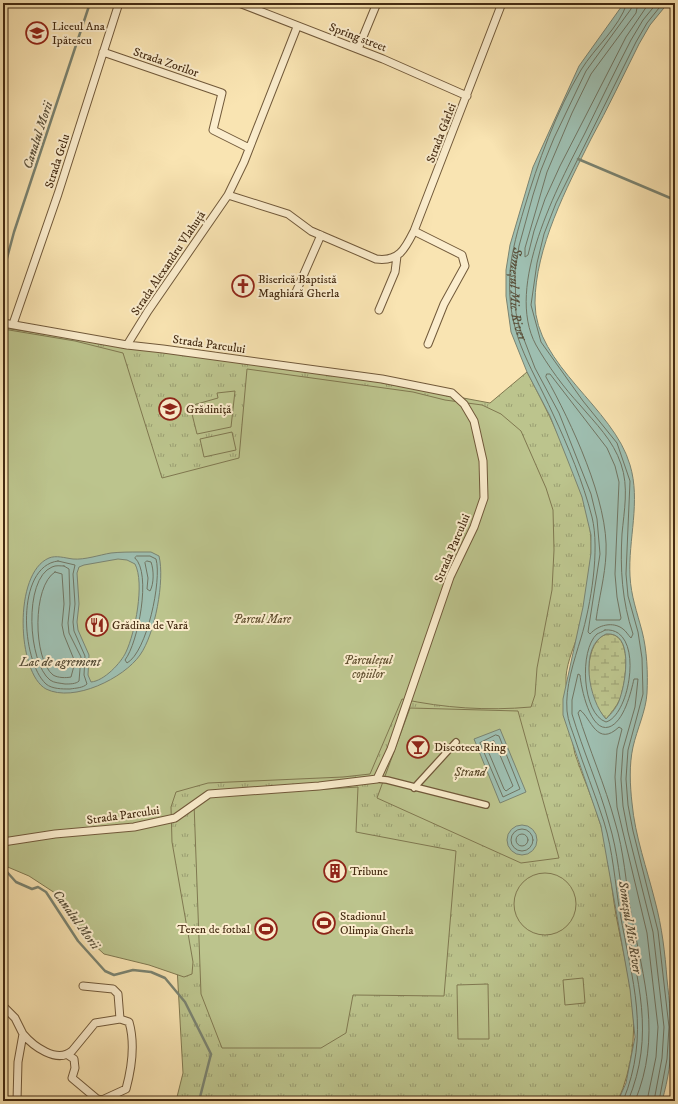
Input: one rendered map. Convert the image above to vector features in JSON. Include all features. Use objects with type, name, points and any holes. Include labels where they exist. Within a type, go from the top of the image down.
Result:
[{"type":"street","name":"Strada Gelu","points":[[12,324],[58,194],[119,3]]},
{"type":"street","name":"Spring street","points":[[240,3],[297,27],[358,49],[467,96]]},
{"type":"street","points":[[358,49],[376,3]]},
{"type":"street","name":"Strada Gârlei","points":[[321,235],[376,259],[387,261],[397,256],[405,248],[414,231],[502,3]]},
{"type":"street","name":"Strada Alexandru Vlahuță","points":[[127,345],[148,311],[228,194],[249,148],[297,27]]},
{"type":"street","name":"Strada Zorilor","points":[[103,52],[222,93],[212,130],[249,148]]},
{"type":"street","points":[[228,194],[288,214],[307,228],[321,235],[296,292]]},
{"type":"street","points":[[414,231],[462,255],[465,262],[465,266],[444,304],[428,344]]},
{"type":"street","points":[[379,310],[395,272],[397,256]]},
{"type":"street","name":"Strada Parcului","points":[[3,323],[127,345],[380,379],[452,393],[464,404],[474,421],[483,461],[484,498],[474,527],[450,577],[391,749],[376,779],[319,786],[209,794],[175,818],[134,827],[55,834],[3,842]]},
{"type":"street","points":[[414,788],[456,742]]},
{"type":"street","points":[[376,779],[386,780],[486,805]]},
{"type":"street","points":[[83,986],[113,989],[118,994],[120,1018]]},
{"type":"street","points":[[3,1006],[15,1018],[23,1034],[30,1043],[44,1051],[60,1056],[68,1055],[95,1023],[120,1018],[129,1022],[132,1033],[132,1051],[126,1089],[106,1100],[96,1100],[72,1078],[75,1068],[74,1059],[68,1055]]},
{"type":"street","points":[[17,1101],[18,1062],[23,1034]]},
{"type":"green space","name":"Părculețul copiilor","points":[[3,328],[367,380],[490,403],[527,372],[554,426],[571,465],[584,504],[591,535],[591,564],[587,594],[578,635],[568,664],[566,683],[569,719],[575,754],[592,799],[604,837],[616,915],[626,963],[633,1008],[634,1030],[632,1053],[627,1076],[618,1101],[176,1101],[183,1073],[177,967],[3,831]]},
{"type":"green space","name":"Parcul Mare","points":[[3,329],[75,341],[123,353],[162,478],[239,458],[247,369],[413,392],[445,400],[482,405],[501,414],[521,431],[546,488],[553,510],[554,550],[552,590],[537,668],[535,695],[531,707],[482,709],[434,705],[402,699],[370,774],[343,777],[208,783],[176,792],[171,807],[172,842],[193,962],[192,974],[184,977],[149,965],[104,954],[78,930],[55,893],[29,876],[3,865]]},
{"type":"green space","points":[[235,391],[231,427],[197,434],[190,406],[218,398],[217,393]]},
{"type":"green space","points":[[232,432],[236,450],[204,457],[200,439]]},
{"type":"green space","points":[[606,634],[615,635],[621,640],[626,659],[626,670],[620,699],[616,707],[606,719],[599,710],[591,693],[589,664],[594,646],[599,639]]},
{"type":"green space","name":"Ștrand","points":[[410,708],[518,711],[559,858],[521,863],[377,798]]},
{"type":"green space","name":"Stadionul Olimpia Gherla","points":[[358,787],[356,832],[456,851],[444,996],[353,995],[346,1033],[321,1048],[222,1048],[201,994],[194,803],[203,797]]},
{"type":"green space","points":[[545,873],[557,875],[567,882],[574,892],[576,904],[574,916],[567,926],[557,933],[545,935],[533,933],[523,926],[516,916],[514,904],[516,892],[523,882],[533,875]]},
{"type":"green space","points":[[583,978],[585,1003],[565,1005],[563,980]]},
{"type":"green space","points":[[488,984],[489,1039],[458,1039],[457,985]]},
{"type":"water","name":"Someşul Mic River","points":[[624,3],[668,3],[650,25],[639,44],[563,197],[546,240],[540,261],[536,282],[535,303],[538,325],[548,346],[561,366],[608,424],[621,444],[630,465],[633,479],[634,506],[630,576],[633,597],[645,646],[647,685],[645,706],[632,754],[630,782],[636,828],[657,911],[665,960],[671,1026],[671,1055],[662,1101],[618,1101],[626,1083],[635,1037],[630,989],[601,826],[563,715],[563,699],[583,607],[591,553],[591,535],[582,497],[568,461],[550,416],[527,372],[511,332],[506,296],[506,270],[510,245],[533,167],[579,66]],"holes":[[[606,634],[615,635],[621,640],[624,648],[626,669],[619,701],[606,719],[600,711],[591,687],[589,661],[597,640]]]},
{"type":"water","name":"Lac de agrement","points":[[121,552],[151,552],[159,556],[161,566],[160,592],[150,634],[140,655],[133,664],[111,680],[98,686],[70,693],[57,693],[46,689],[36,679],[29,664],[23,623],[29,583],[37,567],[52,557],[78,559]],"holes":[[[118,559],[127,560],[135,564],[138,572],[139,583],[138,608],[133,633],[126,652],[116,666],[106,675],[96,681],[91,682],[88,675],[89,655],[78,630],[77,622],[79,604],[77,573],[79,567],[84,565]]]},
{"type":"water","points":[[500,729],[526,792],[500,803],[474,739]]},
{"type":"water","points":[[522,825],[533,829],[537,840],[533,851],[522,855],[511,851],[507,840],[511,829]]},
{"type":"waterway","name":"Canalul Morii","points":[[3,273],[14,232],[90,3]]},
{"type":"waterway","points":[[578,159],[675,200]]},
{"type":"waterway","name":"Canalul Morii","points":[[3,870],[7,872],[16,882],[32,889],[38,887],[46,892],[78,941],[105,971],[114,975],[133,970],[151,972],[165,978],[185,1002],[211,1054],[199,1101]]},
{"type":"place","name":"Liceul Ana Ipătescu","points":[[37,33]]},
{"type":"place","name":"Biserică Baptistă Maghiară Gherla","points":[[243,286]]},
{"type":"place","name":"Grădiniță","points":[[170,409]]},
{"type":"place","name":"Grădina de Vară","points":[[97,625]]},
{"type":"place","name":"Discoteca Ring","points":[[418,747]]},
{"type":"place","name":"Tribune","points":[[335,871]]},
{"type":"place","name":"Stadionul Olimpia Gherla","points":[[324,923]]},
{"type":"place","name":"Teren de fotbal","points":[[266,929]]}]
